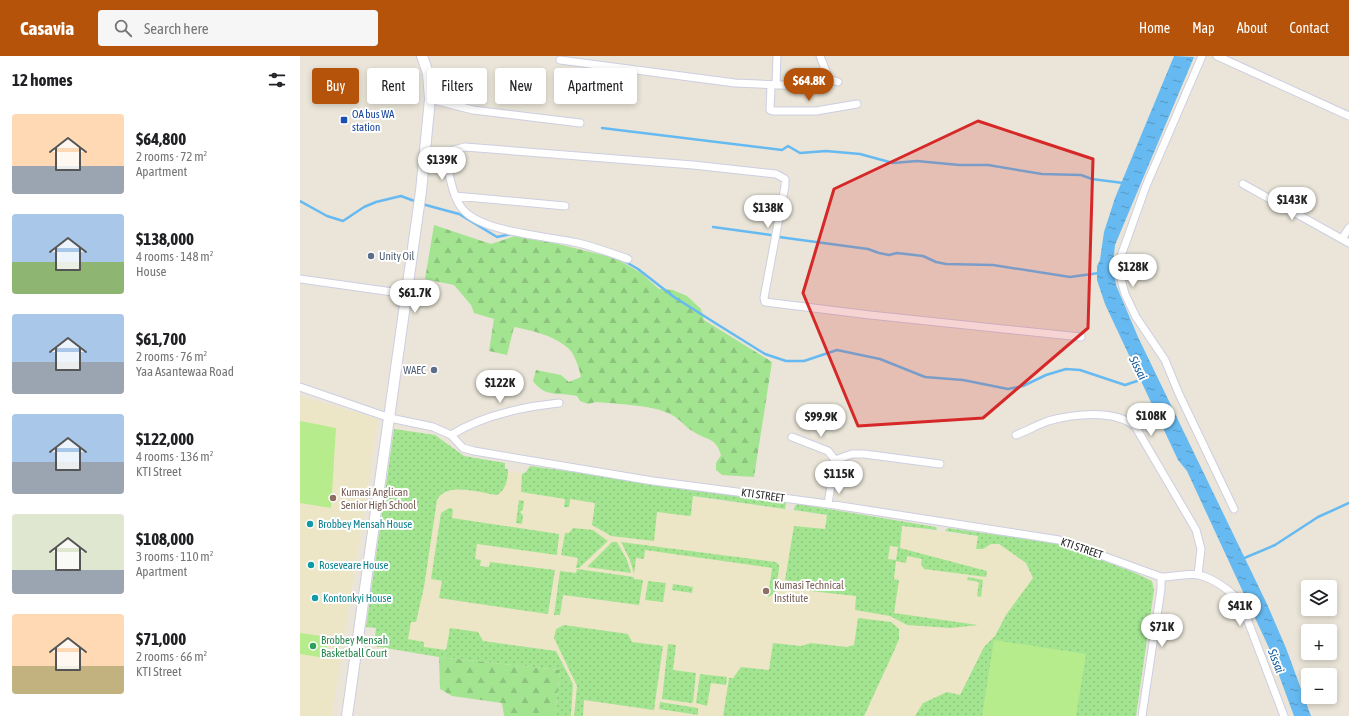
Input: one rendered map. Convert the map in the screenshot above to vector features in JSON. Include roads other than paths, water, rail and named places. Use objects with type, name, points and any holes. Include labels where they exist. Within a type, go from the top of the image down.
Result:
[{"type":"street","points":[[422,56],[427,70]]},
{"type":"street","points":[[777,56],[769,107],[773,112],[816,111],[857,104]]},
{"type":"street","points":[[820,56],[829,79],[838,82]]},
{"type":"street","points":[[1202,56],[1146,186],[1121,256],[1120,276],[1125,294],[1136,317],[1165,360],[1179,394],[1234,509]]},
{"type":"street","points":[[1217,56],[1349,116]]},
{"type":"street","points":[[560,60],[735,83],[806,86]]},
{"type":"street","points":[[347,716],[421,191],[430,104]]},
{"type":"street","points":[[450,104],[473,110],[580,123]]},
{"type":"street","points":[[424,162],[432,164],[446,161],[453,150],[465,147],[475,147],[724,168],[776,174],[785,179],[785,186],[764,298],[765,302],[870,315],[1081,337]]},
{"type":"street","points":[[446,161],[455,196],[461,208],[482,223],[522,233],[578,243],[628,259]]},
{"type":"street","points":[[1243,184],[1349,243]]},
{"type":"street","points":[[455,196],[565,206]]},
{"type":"street","points":[[1342,239],[1349,228]]},
{"type":"street","points":[[300,279],[407,294]]},
{"type":"street","name":"KTI STREET","points":[[300,387],[390,418],[433,427],[451,435],[464,448],[522,461],[652,481],[828,504],[1059,540],[1161,578]]},
{"type":"street","points":[[451,435],[465,426],[502,413],[529,406],[559,403]]},
{"type":"street","points":[[1016,435],[1048,421],[1084,415],[1109,416],[1126,419],[1130,422],[1135,426],[1196,530],[1201,549],[1198,575]]},
{"type":"street","points":[[792,438],[828,452],[835,460]]},
{"type":"street","points":[[835,460],[852,454],[864,454],[940,464]]},
{"type":"street","points":[[828,504],[835,460]]},
{"type":"street","points":[[1142,716],[1161,589],[1161,578],[1198,575],[1207,578],[1233,593],[1241,603],[1284,716]]},
{"type":"water","name":"Sissai","points":[[1174,56],[1194,57],[1115,245],[1113,265],[1116,285],[1138,337],[1267,604],[1286,648],[1301,689],[1301,704],[1307,704],[1311,716],[1294,716],[1269,648],[1187,471],[1178,460],[1105,304],[1097,280],[1097,266],[1100,260],[1104,232],[1115,198]]},
{"type":"waterway","points":[[602,128],[782,150],[788,146],[800,153],[826,151],[860,154],[893,163],[917,161],[959,165],[988,165],[1042,174],[1081,175],[1092,179],[1123,183]]},
{"type":"waterway","points":[[300,201],[327,216],[343,221],[364,207],[376,202],[401,196],[417,202]]},
{"type":"waterway","points":[[422,204],[459,214],[497,237],[511,234]]},
{"type":"waterway","points":[[713,227],[771,235]]},
{"type":"waterway","points":[[779,237],[868,249],[889,255],[897,253],[923,256],[936,262],[946,264],[993,265],[1070,277],[1099,273]]},
{"type":"waterway","name":"Sissai","points":[[624,261],[638,269],[674,297],[765,354],[786,361],[804,361],[837,350],[880,359],[925,377],[963,380],[1008,389],[1023,386],[1046,375],[1066,369],[1080,370],[1125,385],[1143,379]]},
{"type":"waterway","points":[[1242,559],[1275,545],[1318,517],[1349,503]]},
{"type":"place","name":"OA bus WA station","points":[[344,120]]},
{"type":"place","name":"Unity Oil","points":[[371,256]]},
{"type":"place","name":"WAEC","points":[[434,370]]},
{"type":"place","name":"Kumasi Anglican Senior High School","points":[[333,498]]},
{"type":"place","name":"Brobbey Mensah House","points":[[310,524]]},
{"type":"place","name":"Roseveare House","points":[[311,565]]},
{"type":"place","name":"Kumasi Technical Institute","points":[[766,591]]},
{"type":"place","name":"Kontonkyi House","points":[[315,598]]},
{"type":"place","name":"Brobbey Mensah Basketball Court","points":[[313,646]]}]
